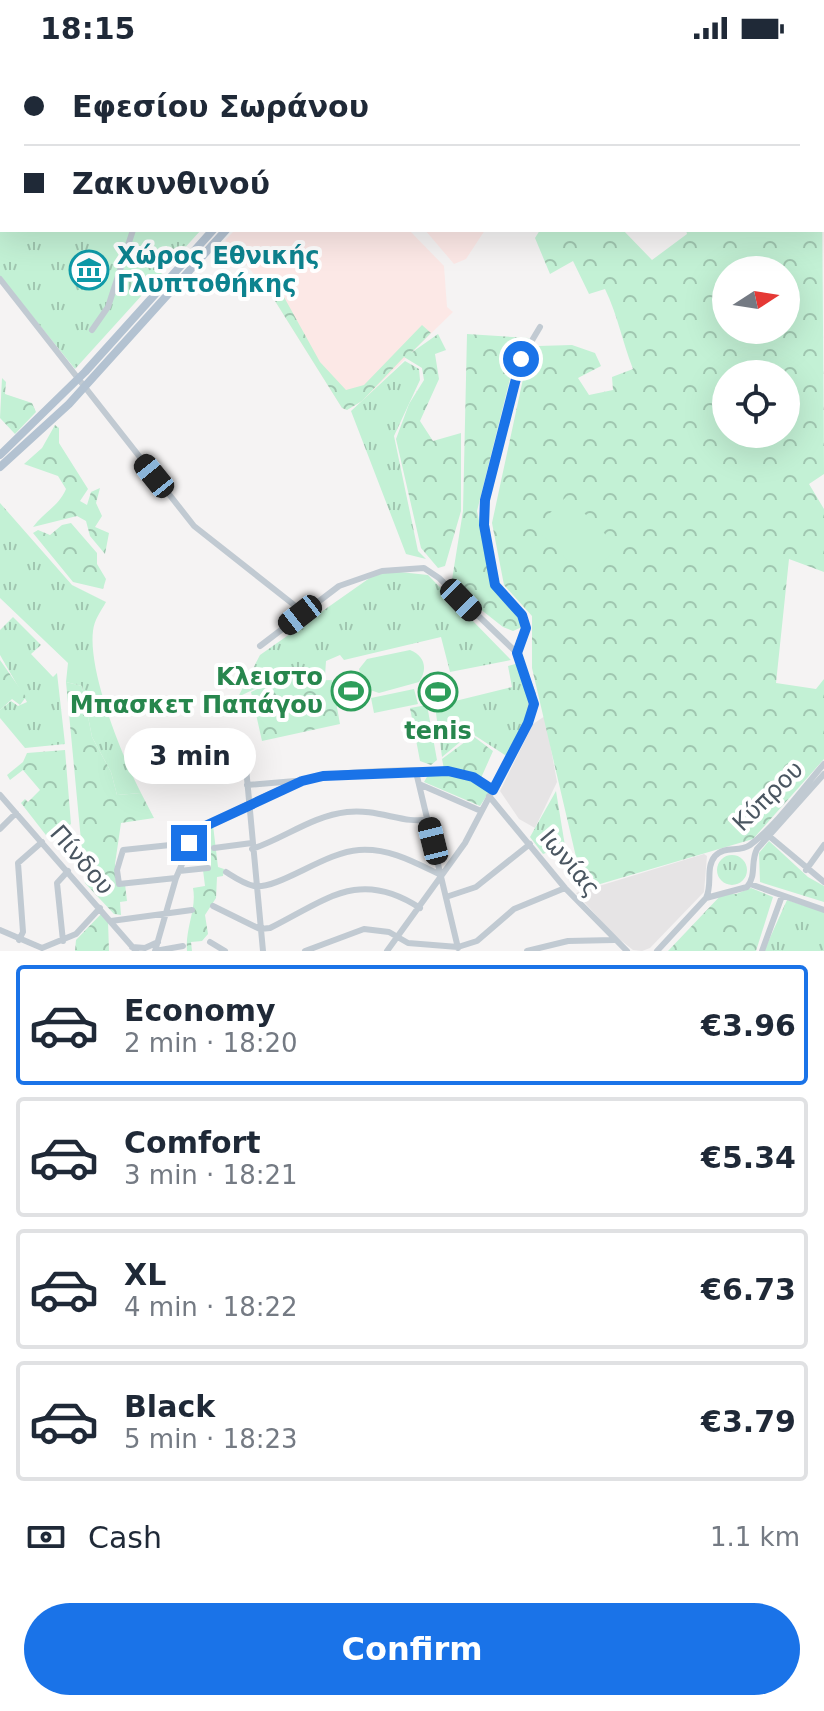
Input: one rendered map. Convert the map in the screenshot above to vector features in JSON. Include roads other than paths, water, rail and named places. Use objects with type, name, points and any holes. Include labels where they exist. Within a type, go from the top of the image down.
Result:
[{"type":"main road","points":[[0,455],[81,383],[211,232]]},
{"type":"main road","points":[[0,467],[224,232]]},
{"type":"street","points":[[92,330],[108,307],[132,232]]},
{"type":"street","points":[[0,279],[194,526],[303,612]]},
{"type":"street","points":[[517,653],[526,628],[515,605],[495,585],[483,510],[521,359],[540,327]]},
{"type":"street","points":[[260,646],[339,586],[382,571],[424,568],[439,578],[517,653],[534,704],[528,723],[465,843],[387,951]]},
{"type":"street","points":[[244,746],[263,951]]},
{"type":"street","name":"Κύπρου","points":[[657,951],[706,898],[722,891],[736,893],[750,884],[753,856],[820,778],[824,764]]},
{"type":"street","points":[[247,785],[358,773],[416,772],[466,775],[491,793]]},
{"type":"street","points":[[416,772],[459,949]]},
{"type":"street","name":"Κύπρου","points":[[706,898],[711,881],[709,868],[715,856],[726,849],[750,845],[820,778]]},
{"type":"street","points":[[183,946],[155,951],[189,843],[201,828],[302,781]]},
{"type":"street","points":[[419,784],[481,811]]},
{"type":"street","name":"Ιωνίας","points":[[491,793],[565,888],[627,951]]},
{"type":"street","name":"Πίνδου","points":[[0,795],[124,936],[132,950]]},
{"type":"street","points":[[214,848],[252,846],[333,814],[367,811],[388,813],[413,822],[428,819]]},
{"type":"street","points":[[0,829],[16,813]]},
{"type":"street","points":[[769,836],[824,882]]},
{"type":"street","points":[[19,940],[23,932],[18,863],[42,842]]},
{"type":"street","points":[[189,843],[123,850],[117,870],[119,884],[208,868]]},
{"type":"street","points":[[446,897],[488,880],[530,844]]},
{"type":"street","points":[[806,870],[824,845]]},
{"type":"street","points":[[226,872],[256,887],[276,883],[323,858],[357,850],[393,853],[441,875]]},
{"type":"street","points":[[63,941],[57,883],[68,871]]},
{"type":"street","points":[[711,881],[722,891]]},
{"type":"street","points":[[750,884],[824,910]]},
{"type":"street","points":[[213,906],[260,929],[270,928],[329,896],[358,888],[388,891],[420,908]]},
{"type":"street","points":[[305,951],[364,929],[378,929],[408,943],[459,949],[477,941],[514,909],[565,888]]},
{"type":"street","points":[[762,951],[782,896]]},
{"type":"street","points":[[0,930],[36,949],[76,934],[100,908]]},
{"type":"street","points":[[111,921],[192,910]]},
{"type":"street","points":[[527,951],[568,941],[614,940]]},
{"type":"street","points":[[132,950],[158,942]]},
{"type":"street","points":[[210,942],[225,951]]},
{"type":"place","name":"Χώρος Εθνικής Γλυπτοθήκης","points":[[89,270]]},
{"type":"place","name":"Κλειστο Μπασκετ Παπάγου","points":[[351,691]]},
{"type":"place","name":"tenis","points":[[438,692]]}]
